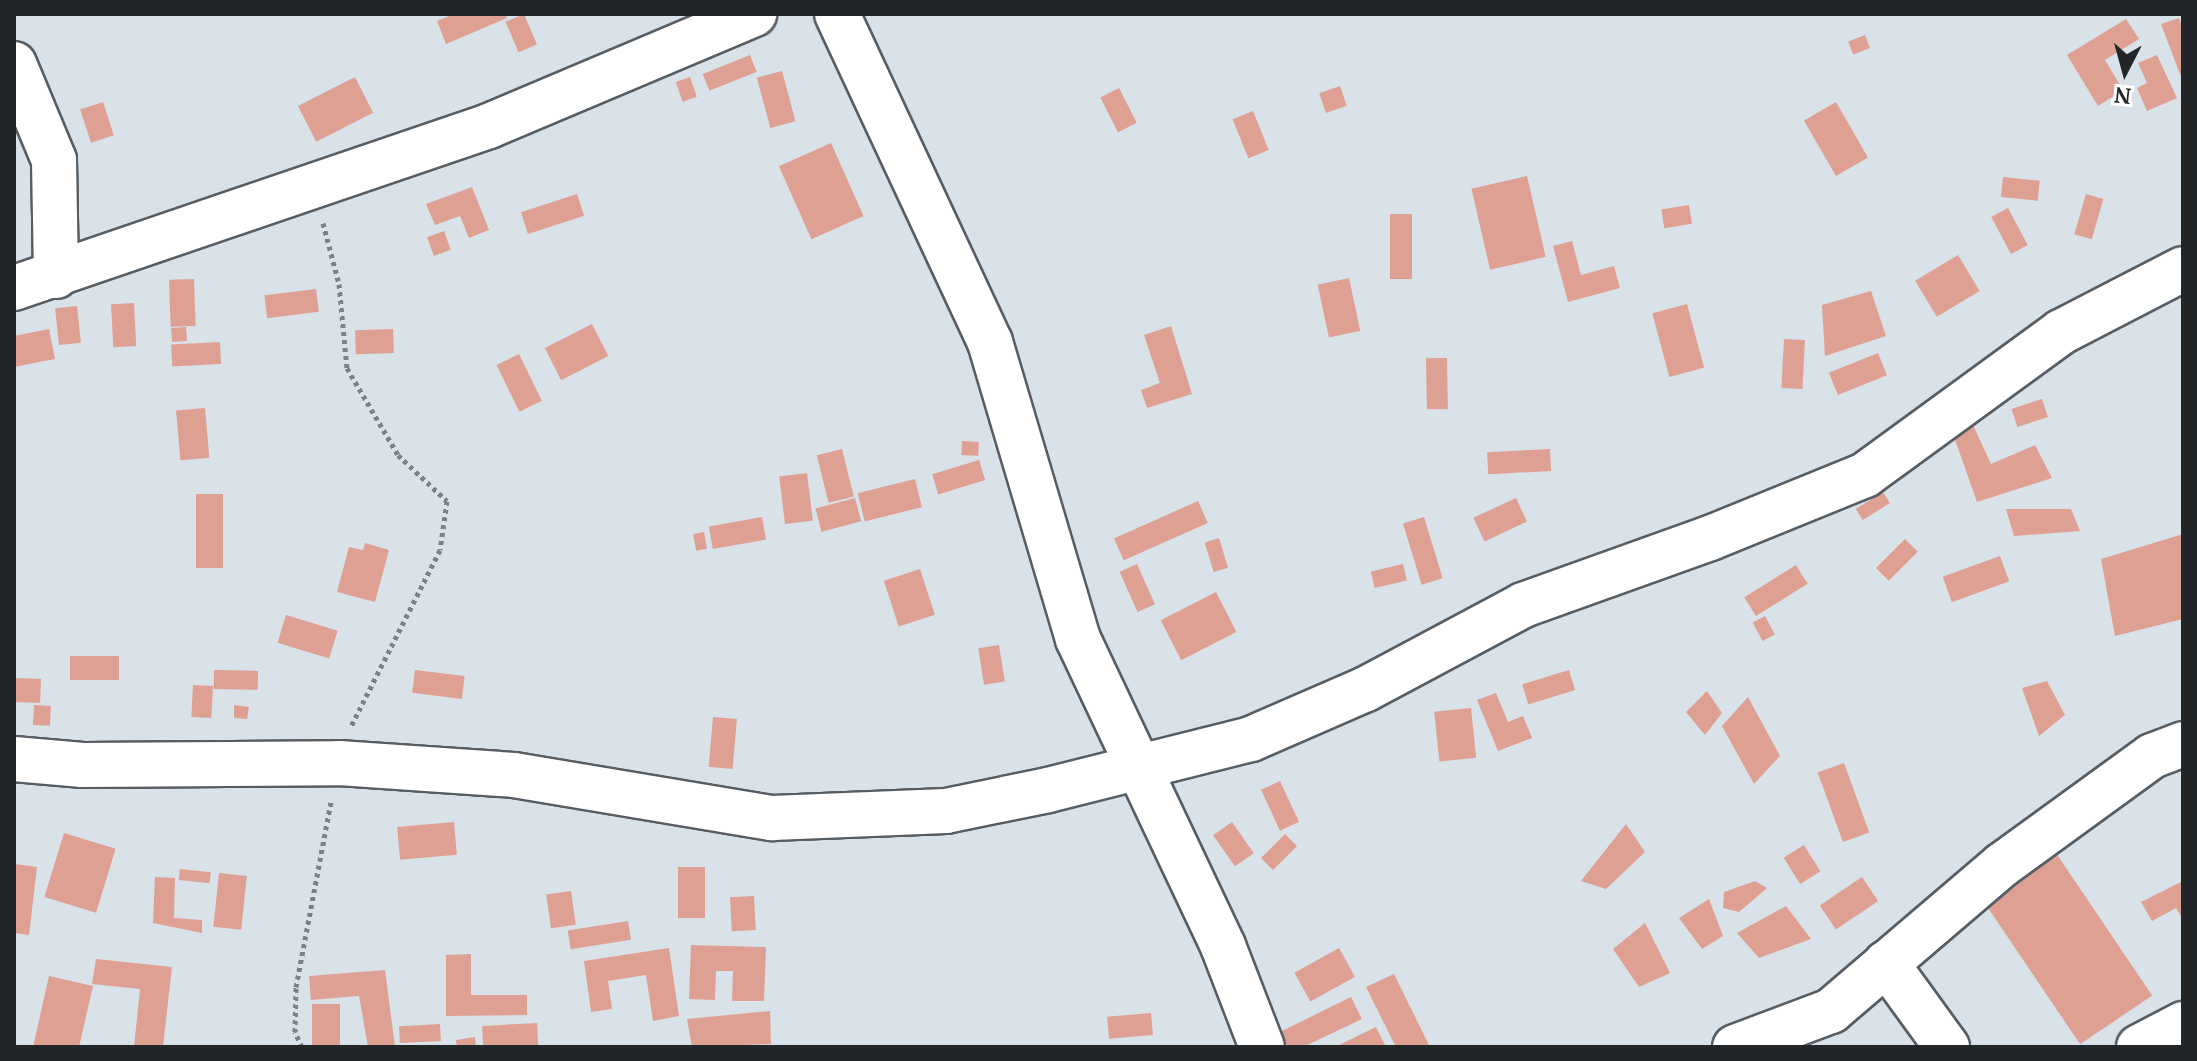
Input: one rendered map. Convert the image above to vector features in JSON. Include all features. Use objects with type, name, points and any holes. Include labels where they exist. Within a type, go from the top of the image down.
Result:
[{"type":"street","points":[[14,288],[489,126],[754,14]]},
{"type":"street","points":[[837,14],[990,342],[1078,639],[1223,946],[1262,1047]]},
{"type":"street","points":[[14,64],[54,160],[56,276]]},
{"type":"street","points":[[14,759],[83,765],[339,763],[514,775],[772,818],[946,811],[1137,769],[1251,739],[1366,689],[1523,605],[1710,538],[1865,475],[2061,332],[2183,269]]},
{"type":"street","points":[[1735,1047],[1831,1011],[2002,865],[2152,756],[2183,744]]},
{"type":"street","points":[[1886,963],[1947,1047]]},
{"type":"street","points":[[2139,1047],[2183,1024]]},
{"type":"path","points":[[302,1047],[295,1032],[298,973],[339,763],[349,731],[440,550],[447,501],[398,455],[347,368],[339,284],[312,184]]},
{"type":"building","points":[[454,14],[506,14],[507,18],[446,44],[437,21]]},
{"type":"building","points":[[524,14],[537,44],[518,52],[506,22]]},
{"type":"building","points":[[2179,18],[2183,29],[2183,82],[2161,24]]},
{"type":"building","points":[[2126,19],[2139,39],[2105,60],[2123,90],[2098,106],[2067,55]]},
{"type":"building","points":[[1865,35],[1870,48],[1853,55],[1848,41]]},
{"type":"building","points":[[750,55],[757,72],[709,91],[703,74]]},
{"type":"building","points":[[2157,55],[2177,98],[2147,111],[2137,88],[2147,83],[2138,63]]},
{"type":"building","points":[[782,71],[795,121],[770,128],[757,78]]},
{"type":"building","points":[[355,77],[373,113],[316,142],[298,106]]},
{"type":"building","points":[[690,77],[697,97],[683,102],[676,82]]},
{"type":"building","points":[[1340,86],[1347,106],[1326,113],[1319,93]]},
{"type":"building","points":[[1119,88],[1137,123],[1118,132],[1100,98]]},
{"type":"building","points":[[103,102],[114,135],[91,143],[80,109]]},
{"type":"building","points":[[1836,102],[1868,157],[1836,176],[1804,120]]},
{"type":"building","points":[[1253,111],[1269,150],[1248,158],[1233,119]]},
{"type":"building","points":[[831,143],[864,216],[811,239],[779,166]]},
{"type":"building","points":[[1527,176],[1546,257],[1490,270],[1471,189]]},
{"type":"building","points":[[2003,177],[2040,181],[2038,201],[2001,197]]},
{"type":"building","points":[[472,187],[489,230],[469,238],[460,216],[435,225],[426,204]]},
{"type":"building","points":[[577,194],[584,216],[528,234],[521,212]]},
{"type":"building","points":[[2086,194],[2103,199],[2092,239],[2074,234]]},
{"type":"building","points":[[1689,205],[1692,224],[1664,228],[1661,209]]},
{"type":"building","points":[[2008,208],[2028,245],[2011,254],[1991,217]]},
{"type":"building","points":[[1390,214],[1412,214],[1412,279],[1390,279]]},
{"type":"building","points":[[444,231],[451,250],[434,256],[427,237]]},
{"type":"building","points":[[1572,241],[1581,275],[1614,266],[1620,288],[1568,302],[1553,246]]},
{"type":"building","points":[[1958,255],[1980,291],[1937,317],[1915,281]]},
{"type":"building","points":[[1349,278],[1360,331],[1329,337],[1318,285]]},
{"type":"building","points":[[194,279],[196,326],[171,327],[169,280]]},
{"type":"building","points":[[316,289],[319,312],[267,318],[264,295]]},
{"type":"building","points":[[1871,291],[1886,336],[1825,356],[1822,305]]},
{"type":"building","points":[[134,303],[136,346],[113,347],[111,304]]},
{"type":"building","points":[[1687,304],[1704,368],[1669,377],[1652,313]]},
{"type":"building","points":[[77,306],[81,343],[59,345],[55,308]]},
{"type":"building","points":[[592,324],[608,356],[561,380],[545,348]]},
{"type":"building","points":[[1171,326],[1192,394],[1147,408],[1141,390],[1160,383],[1144,335]]},
{"type":"building","points":[[186,327],[187,341],[172,342],[171,328]]},
{"type":"building","points":[[49,329],[55,359],[14,367],[14,336]]},
{"type":"building","points":[[393,329],[394,353],[356,354],[355,330]]},
{"type":"building","points":[[1784,339],[1805,340],[1802,389],[1781,388]]},
{"type":"building","points":[[220,342],[221,364],[172,367],[171,345]]},
{"type":"building","points":[[1878,353],[1887,375],[1838,395],[1829,373]]},
{"type":"building","points":[[519,354],[542,401],[519,412],[497,365]]},
{"type":"building","points":[[1426,358],[1447,358],[1448,409],[1427,409]]},
{"type":"building","points":[[2042,399],[2048,417],[2017,427],[2012,409]]},
{"type":"building","points":[[205,408],[209,458],[180,460],[176,411]]},
{"type":"building","points":[[1973,425],[1991,464],[2035,445],[2052,478],[1977,502],[1954,437]]},
{"type":"building","points":[[962,441],[979,442],[978,456],[961,455]]},
{"type":"building","points":[[842,449],[854,497],[829,503],[817,455]]},
{"type":"building","points":[[1550,449],[1551,471],[1488,474],[1487,452]]},
{"type":"building","points":[[979,460],[985,480],[938,494],[932,474]]},
{"type":"building","points":[[807,473],[813,521],[785,524],[779,476]]},
{"type":"building","points":[[915,479],[922,507],[865,521],[858,493]]},
{"type":"building","points":[[1883,492],[1890,503],[1863,520],[1856,509]]},
{"type":"building","points":[[196,494],[223,494],[223,568],[196,568]]},
{"type":"building","points":[[855,498],[861,521],[822,532],[815,509]]},
{"type":"building","points":[[1516,498],[1527,522],[1484,541],[1473,518]]},
{"type":"building","points":[[1198,501],[1208,523],[1124,560],[1114,538]]},
{"type":"building","points":[[2006,509],[2071,509],[2080,531],[2014,536]]},
{"type":"building","points":[[762,517],[766,540],[713,549],[709,526]]},
{"type":"building","points":[[1424,517],[1443,578],[1422,585],[1403,523]]},
{"type":"building","points":[[704,532],[707,549],[696,551],[693,534]]},
{"type":"building","points":[[2183,534],[2183,619],[2115,636],[2101,559]]},
{"type":"building","points":[[1219,538],[1228,568],[1214,572],[1205,542]]},
{"type":"building","points":[[1905,539],[1918,552],[1889,581],[1876,568]]},
{"type":"building","points":[[365,543],[389,550],[375,602],[337,592],[349,547],[363,550]]},
{"type":"building","points":[[2000,556],[2009,581],[1952,602],[1943,577]]},
{"type":"building","points":[[1137,564],[1155,604],[1138,612],[1120,572]]},
{"type":"building","points":[[1403,564],[1407,581],[1375,588],[1371,571]]},
{"type":"building","points":[[1796,565],[1808,584],[1756,616],[1744,597]]},
{"type":"building","points":[[920,569],[935,615],[899,626],[884,581]]},
{"type":"building","points":[[1216,592],[1236,632],[1181,660],[1161,620]]},
{"type":"building","points":[[286,615],[338,631],[329,659],[278,643]]},
{"type":"building","points":[[1765,616],[1775,635],[1762,641],[1753,623]]},
{"type":"building","points":[[999,645],[1005,682],[984,685],[978,648]]},
{"type":"building","points":[[70,656],[119,656],[119,680],[70,680]]},
{"type":"building","points":[[214,670],[258,671],[258,690],[214,689]]},
{"type":"building","points":[[415,670],[465,676],[462,699],[412,693]]},
{"type":"building","points":[[1569,670],[1575,690],[1528,704],[1522,684]]},
{"type":"building","points":[[14,678],[41,679],[40,703],[14,702]]},
{"type":"building","points":[[2047,681],[2065,715],[2039,736],[2022,688]]},
{"type":"building","points":[[193,685],[213,686],[211,718],[191,717]]},
{"type":"building","points":[[1707,691],[1722,713],[1705,735],[1686,712]]},
{"type":"building","points":[[1496,693],[1508,722],[1523,716],[1532,738],[1498,751],[1477,700]]},
{"type":"building","points":[[1748,697],[1780,756],[1754,784],[1722,726]]},
{"type":"building","points":[[34,705],[51,706],[50,726],[33,725]]},
{"type":"building","points":[[234,705],[249,707],[247,719],[234,718]]},
{"type":"building","points":[[1471,708],[1476,758],[1439,762],[1434,712]]},
{"type":"building","points":[[713,717],[737,719],[733,769],[709,767]]},
{"type":"building","points":[[1844,763],[1869,833],[1843,842],[1818,773]]},
{"type":"building","points":[[1280,781],[1299,822],[1280,831],[1261,790]]},
{"type":"building","points":[[454,822],[457,855],[400,860],[397,827]]},
{"type":"building","points":[[1232,822],[1254,853],[1235,866],[1213,835]]},
{"type":"building","points":[[1626,824],[1645,852],[1606,889],[1581,881]]},
{"type":"building","points":[[64,833],[116,849],[96,913],[44,897]]},
{"type":"building","points":[[1285,834],[1297,846],[1273,870],[1261,858]]},
{"type":"building","points":[[1804,845],[1820,871],[1800,884],[1784,858]]},
{"type":"building","points":[[2056,853],[2152,996],[2080,1044],[1984,902]]},
{"type":"building","points":[[15,864],[37,867],[29,935],[14,933]]},
{"type":"building","points":[[678,867],[705,867],[705,918],[678,918]]},
{"type":"building","points":[[180,869],[211,872],[210,883],[179,880]]},
{"type":"building","points":[[219,873],[247,876],[241,930],[213,927]]},
{"type":"building","points":[[155,877],[175,878],[174,918],[202,920],[202,933],[153,923]]},
{"type":"building","points":[[1862,877],[1878,901],[1836,930],[1820,906]]},
{"type":"building","points":[[1755,881],[1767,888],[1739,912],[1723,908],[1724,892]]},
{"type":"building","points":[[2183,881],[2183,920],[2176,908],[2152,921],[2141,902]]},
{"type":"building","points":[[571,891],[576,925],[551,928],[546,894]]},
{"type":"building","points":[[754,896],[756,930],[732,931],[730,897]]},
{"type":"building","points":[[1709,899],[1723,936],[1702,949],[1679,918]]},
{"type":"building","points":[[1786,906],[1811,939],[1759,958],[1737,933]]},
{"type":"building","points":[[628,921],[631,940],[571,949],[568,931]]},
{"type":"building","points":[[1645,923],[1670,973],[1639,987],[1613,949]]},
{"type":"building","points":[[691,945],[766,947],[764,1001],[732,1001],[733,971],[716,971],[715,1000],[689,999]]},
{"type":"building","points":[[669,948],[679,1016],[653,1021],[646,975],[608,981],[612,1009],[591,1012],[584,961]]},
{"type":"building","points":[[1339,948],[1355,977],[1310,1002],[1294,973]]},
{"type":"building","points":[[471,954],[471,995],[527,995],[527,1015],[446,1016],[446,955]]},
{"type":"building","points":[[96,959],[172,967],[163,1047],[134,1047],[140,989],[92,984]]},
{"type":"building","points":[[385,970],[395,1047],[368,1047],[359,996],[311,1000],[309,976]]},
{"type":"building","points":[[1394,974],[1430,1047],[1396,1047],[1366,987]]},
{"type":"building","points":[[49,976],[93,986],[79,1047],[33,1047]]},
{"type":"building","points":[[1351,997],[1362,1019],[1303,1047],[1288,1047],[1280,1032]]},
{"type":"building","points":[[312,1004],[340,1004],[340,1047],[312,1047]]},
{"type":"building","points":[[770,1011],[771,1044],[692,1047],[687,1019]]},
{"type":"building","points":[[1151,1013],[1153,1035],[1109,1039],[1107,1017]]},
{"type":"building","points":[[537,1023],[538,1045],[483,1047],[482,1026]]},
{"type":"building","points":[[440,1024],[441,1041],[400,1043],[399,1026]]},
{"type":"building","points":[[1376,1027],[1386,1047],[1335,1047]]},
{"type":"building","points":[[475,1037],[476,1047],[457,1047],[456,1040]]}]
